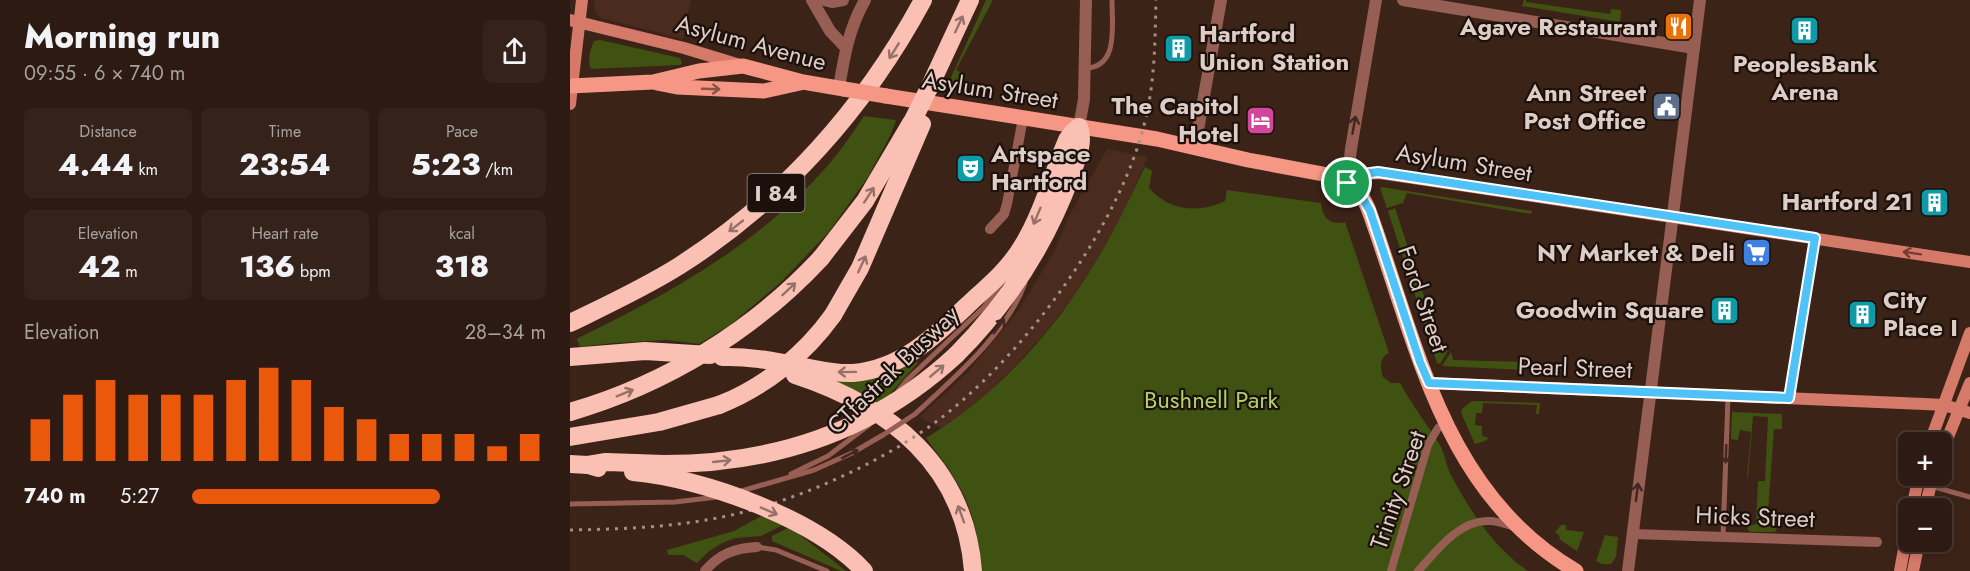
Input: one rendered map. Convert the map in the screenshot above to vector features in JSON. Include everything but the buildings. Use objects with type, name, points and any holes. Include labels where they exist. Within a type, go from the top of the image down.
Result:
[{"type":"highway","name":"I 84","points":[[570,323],[686,262],[731,230],[775,194],[811,158],[863,96],[896,48],[924,0]]},
{"type":"highway","points":[[570,437],[659,422],[719,405],[753,388],[777,372],[806,347],[833,315],[860,268],[930,86],[970,0]]},
{"type":"highway","points":[[570,412],[633,389],[704,354],[764,311],[821,258],[865,201],[917,123]]},
{"type":"highway","points":[[570,357],[652,351],[759,359],[838,373],[883,366],[905,357],[930,340],[989,285],[1022,248],[1034,225],[1067,140],[1079,127],[1081,142],[1072,172],[1054,216],[1032,258],[997,309],[956,354],[919,386],[877,413],[789,449],[750,458],[702,463],[606,462],[579,465]]},
{"type":"highway","points":[[722,357],[779,370],[825,385],[866,405],[904,432],[929,458],[950,488],[965,525],[973,571]]},
{"type":"highway","points":[[579,465],[672,479],[741,500],[817,534],[846,554],[864,571]]},
{"type":"main road","points":[[570,104],[575,21],[582,0]]},
{"type":"main road","name":"Asylum Avenue","points":[[575,21],[687,49],[803,82],[886,96]]},
{"type":"main road","points":[[571,86],[653,82],[699,71],[743,66]]},
{"type":"main road","points":[[653,82],[677,87],[764,91],[803,82]]},
{"type":"main road","name":"Asylum Street","points":[[886,96],[1157,139],[1323,174],[1347,183],[1363,174],[1378,172],[1970,262]]},
{"type":"main road","name":"Ford Street","points":[[1347,183],[1361,195],[1370,211],[1420,362],[1448,428],[1477,478],[1516,527],[1576,571]]},
{"type":"main road","points":[[1934,432],[1970,333]]},
{"type":"main road","name":"Pearl Street","points":[[1429,383],[1944,405],[1965,411]]},
{"type":"main road","points":[[1952,434],[1965,411],[1970,383]]},
{"type":"main road","points":[[1900,571],[1903,552]]},
{"type":"main road","points":[[1913,571],[1917,552]]},
{"type":"street","points":[[812,0],[830,31],[846,48]]},
{"type":"street","points":[[824,0],[833,2],[843,0]]},
{"type":"street","points":[[842,89],[846,48],[865,0]]},
{"type":"street","points":[[1079,127],[1084,99],[1086,0]]},
{"type":"street","points":[[1195,147],[1221,0]]},
{"type":"street","points":[[1347,183],[1350,149],[1376,0]]},
{"type":"street","points":[[1403,0],[1694,48]]},
{"type":"street","points":[[1628,571],[1700,0]]},
{"type":"street","points":[[990,229],[1004,214],[1007,204],[1023,118]]},
{"type":"street","points":[[1789,398],[1815,238]]},
{"type":"street","name":"Trinity Street","points":[[1391,571],[1428,445],[1438,429],[1448,428]]},
{"type":"street","name":"Trinity Street","points":[[1418,571],[1453,535],[1469,526],[1485,520],[1516,527]]},
{"type":"street","name":"Hicks Street","points":[[1632,534],[1877,542]]},
{"type":"street","points":[[705,571],[717,558],[730,551],[757,547]]},
{"type":"lane","points":[[1085,68],[1095,68],[1101,65],[1109,52],[1112,0]]},
{"type":"lane","name":"CTfastrak Busway","points":[[570,504],[675,502],[708,498],[825,465],[884,435],[915,414],[960,372],[1001,324],[1019,297],[1032,258]]},
{"type":"lane","name":"CTfastrak Busway","points":[[776,480],[828,456],[869,425],[907,380],[989,302],[1001,285],[1012,260]]},
{"type":"lane","points":[[1723,537],[1728,395]]},
{"type":"lane","points":[[1937,486],[1970,497]]},
{"type":"lane","points":[[757,547],[776,550],[827,571]]},
{"type":"shaded area","points":[[594,0],[691,0],[683,39],[601,18],[595,12]]},
{"type":"shaded area","points":[[1107,149],[1148,157],[1116,228],[1076,293],[1046,332],[980,400],[942,429],[920,417],[968,372],[1018,311],[1054,252],[1069,216]]},
{"type":"green space","points":[[986,0],[993,0],[956,70],[964,74],[963,84],[949,82]]},
{"type":"green space","points":[[1524,0],[1610,14],[1611,9],[1621,10],[1620,22],[1522,6]]},
{"type":"green space","points":[[600,40],[680,58],[682,63],[680,65],[591,69],[589,59],[591,48],[594,41]]},
{"type":"green space","points":[[864,116],[896,120],[868,177],[828,233],[780,283],[730,325],[699,344],[667,340],[580,347],[577,339],[580,337],[648,302],[714,263],[775,218],[829,164]]},
{"type":"green space","name":"Bushnell Park","points":[[1145,167],[1152,171],[1149,188],[1157,196],[1175,206],[1195,208],[1215,205],[1225,201],[1227,190],[1321,203],[1328,219],[1335,223],[1345,222],[1389,353],[1383,357],[1381,363],[1383,377],[1391,383],[1400,383],[1440,445],[1451,475],[1466,502],[1494,540],[1528,571],[982,571],[977,536],[967,502],[949,470],[926,438],[952,421],[1000,382],[1043,337],[1080,287],[1103,250]]},
{"type":"green space","points":[[1380,188],[1532,211],[1531,214],[1407,193],[1403,203],[1387,208]]},
{"type":"green space","points":[[1395,208],[1442,351],[1448,350],[1440,364],[1437,363],[1388,211]]},
{"type":"green space","points":[[1451,352],[1453,360],[1526,362],[1525,370],[1442,366]]},
{"type":"green space","points":[[914,361],[918,363],[881,404],[827,379]]},
{"type":"green space","points":[[1472,401],[1540,403],[1539,414],[1536,414],[1537,405],[1483,403],[1482,413],[1476,413],[1475,425],[1482,426],[1482,436],[1489,438],[1475,444],[1461,413],[1462,409]]},
{"type":"green space","points":[[1732,412],[1782,414],[1782,429],[1774,429],[1767,526],[1775,527],[1777,529],[1775,532],[1750,532],[1747,528],[1756,524],[1758,481],[1765,481],[1768,417],[1753,416],[1747,477],[1751,432],[1740,430],[1738,440],[1731,439]]},
{"type":"green space","points":[[761,516],[783,525],[761,536],[736,538],[722,543],[697,563],[683,555],[668,555],[667,550],[734,531]]},
{"type":"green space","points":[[1561,525],[1566,525],[1566,530],[1584,532],[1577,551],[1559,539],[1560,536],[1555,532]]},
{"type":"green space","points":[[788,528],[846,571],[841,571],[772,541],[772,536]]},
{"type":"green space","points":[[1605,535],[1618,537],[1616,557],[1611,564],[1596,561]]},
{"type":"railway","points":[[570,530],[619,529],[691,522],[738,513],[784,500],[851,472],[893,450],[933,424],[966,397],[1032,328],[1062,289],[1090,247],[1114,204],[1132,162],[1145,121],[1154,61],[1156,0]]},
{"type":"place","name":"Agave Restaurant","points":[[1678,27]]},
{"type":"place","name":"PeoplesBank Arena","points":[[1805,31]]},
{"type":"place","name":"Hartford Union Station","points":[[1178,48]]},
{"type":"place","name":"Ann Street Post Office","points":[[1667,107]]},
{"type":"place","name":"The Capitol Hotel","points":[[1260,120]]},
{"type":"place","name":"Artspace Hartford","points":[[970,168]]},
{"type":"place","name":"Hartford 21","points":[[1934,202]]},
{"type":"place","name":"NY Market & Deli","points":[[1756,253]]},
{"type":"place","name":"Goodwin Square","points":[[1725,310]]},
{"type":"place","name":"City Place I","points":[[1862,314]]},
{"type":"route","points":[[1378,172],[1815,238],[1789,398],[1429,383],[1370,211],[1361,195],[1347,183],[1363,174],[1378,172]]}]
